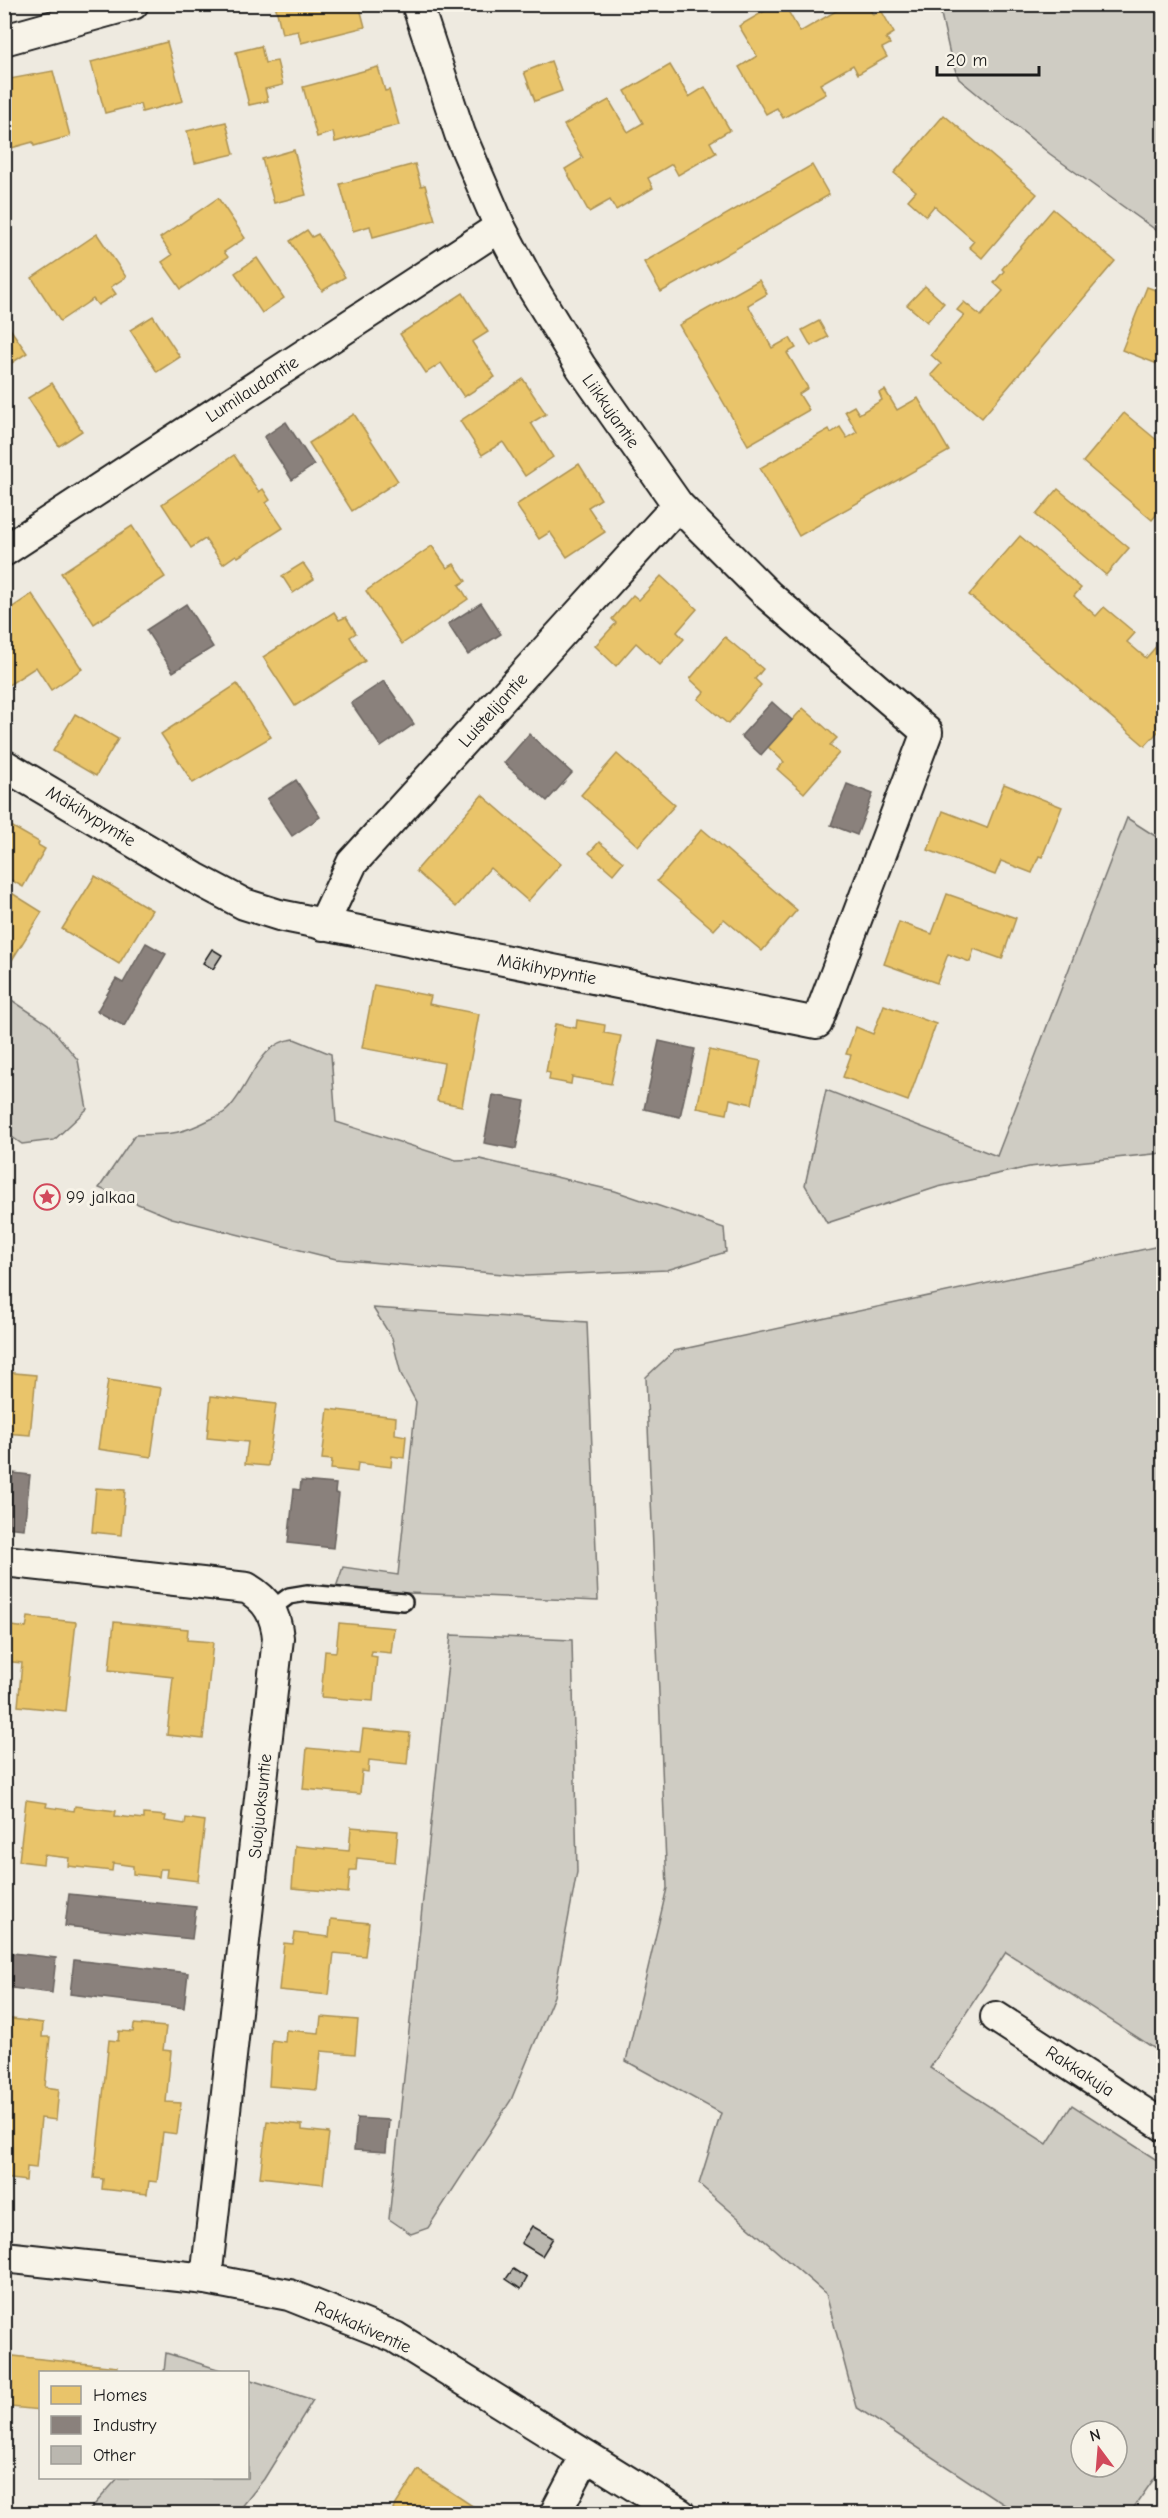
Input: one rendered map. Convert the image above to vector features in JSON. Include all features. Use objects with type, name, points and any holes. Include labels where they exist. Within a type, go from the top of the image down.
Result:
[{"type":"street","points":[[4,40],[133,4]]},
{"type":"street","name":"Liikkujantie","points":[[417,4],[459,134],[500,227],[529,282],[580,367],[678,505],[769,596],[927,732]]},
{"type":"street","name":"Lumilaudantie","points":[[4,551],[500,227]]},
{"type":"street","name":"Luistelijantie","points":[[323,925],[352,863],[678,505]]},
{"type":"street","name":"Mäkihypyntie","points":[[4,765],[195,878],[244,904],[323,925],[817,1023],[927,732]]},
{"type":"street","points":[[4,1561],[232,1585],[247,1588],[261,1596],[271,1609]]},
{"type":"street","name":"Suojuoksuntie","points":[[206,2279],[278,1638],[277,1623],[271,1609]]},
{"type":"street","name":"Rakkakuja","points":[[996,2017],[1164,2126]]},
{"type":"street","name":"Rakkakiventie","points":[[4,2257],[206,2279],[289,2295],[395,2337],[680,2514]]},
{"type":"street","points":[[555,2514],[585,2457]]},
{"type":"lane","points":[[271,1609],[289,1596],[307,1593],[404,1602]]},
{"type":"shaded area","points":[[939,5],[1163,5],[1163,235],[1050,154],[959,79],[951,59]]},
{"type":"shaded area","points":[[1127,818],[1163,841],[1163,1153],[1029,1167],[938,1187],[827,1223],[805,1185],[826,1090],[997,1156]]},
{"type":"shaded area","points":[[4,995],[48,1024],[78,1060],[87,1109],[54,1140],[22,1144],[5,1132]]},
{"type":"shaded area","points":[[294,1039],[331,1054],[336,1122],[456,1160],[480,1159],[615,1191],[724,1228],[726,1252],[667,1270],[526,1276],[336,1259],[172,1218],[99,1188],[135,1135],[183,1131],[221,1114],[235,1101],[255,1068],[271,1048],[281,1042]]},
{"type":"shaded area","points":[[1159,1246],[1164,1247],[1163,2054],[1006,1952],[930,2068],[1047,2144],[1072,2105],[1163,2164],[1163,2466],[1130,2513],[1017,2513],[856,2407],[826,2294],[699,2184],[721,2113],[626,2061],[667,1888],[646,1377],[674,1351]]},
{"type":"shaded area","points":[[373,1308],[587,1322],[598,1601],[335,1590],[343,1567],[398,1575],[416,1402],[401,1374],[392,1338]]},
{"type":"shaded area","points":[[451,1635],[572,1640],[577,1872],[554,1996],[511,2100],[428,2228],[411,2234],[389,2219]]},
{"type":"shaded area","points":[[166,2353],[224,2371],[164,2371]]},
{"type":"shaded area","points":[[249,2379],[313,2400],[264,2479],[237,2513],[87,2513],[117,2479],[249,2479]]},
{"type":"building: Homes","points":[[275,4],[359,4],[365,27],[301,43],[298,31],[282,34]]},
{"type":"building: Homes","points":[[777,4],[784,4],[800,32],[848,4],[867,4],[873,15],[881,10],[894,33],[886,38],[890,44],[882,48],[887,57],[858,74],[853,65],[820,84],[826,94],[783,118],[777,108],[766,114],[739,67],[757,56],[739,26]]},
{"type":"building: Homes","points":[[167,42],[183,101],[142,112],[140,104],[105,113],[91,62]]},
{"type":"building: Homes","points":[[261,46],[265,63],[277,61],[283,85],[265,89],[268,101],[249,105],[236,52]]},
{"type":"building: Homes","points":[[551,61],[562,91],[535,101],[524,72]]},
{"type":"building: Homes","points":[[670,65],[689,97],[705,87],[730,130],[710,142],[716,153],[678,175],[672,164],[648,178],[653,188],[616,210],[610,200],[589,212],[565,169],[583,158],[564,125],[609,100],[628,132],[643,123],[625,91]]},
{"type":"building: Homes","points":[[378,67],[385,91],[389,90],[399,125],[335,142],[333,132],[317,137],[303,87]]},
{"type":"building: Homes","points":[[53,71],[70,136],[34,146],[33,142],[4,150],[4,80]]},
{"type":"building: Homes","points":[[944,115],[1037,194],[982,258],[969,247],[974,241],[934,206],[926,216],[908,200],[916,191],[894,173]]},
{"type":"building: Homes","points":[[226,122],[234,154],[195,163],[187,131]]},
{"type":"building: Homes","points":[[294,150],[306,195],[274,203],[262,159]]},
{"type":"building: Homes","points":[[415,164],[421,186],[425,185],[435,220],[373,237],[370,226],[353,231],[340,184]]},
{"type":"building: Homes","points":[[812,165],[829,195],[661,292],[644,262]]},
{"type":"building: Homes","points":[[218,198],[245,238],[224,252],[228,257],[181,289],[162,262],[172,255],[160,238]]},
{"type":"building: Homes","points":[[1053,209],[1115,261],[982,418],[931,375],[941,364],[931,355],[964,315],[957,310],[964,302],[981,316],[1003,291],[994,283],[1004,271],[1002,269]]},
{"type":"building: Homes","points":[[307,230],[312,237],[318,234],[345,277],[322,291],[290,241]]},
{"type":"building: Homes","points":[[97,234],[126,277],[111,287],[116,294],[98,305],[93,299],[60,321],[32,278]]},
{"type":"building: Homes","points":[[257,258],[284,298],[262,313],[235,273]]},
{"type":"building: Homes","points":[[759,280],[767,294],[748,305],[772,348],[790,338],[796,348],[787,353],[808,388],[799,394],[809,410],[748,445],[679,325]]},
{"type":"building: Homes","points":[[925,286],[944,303],[927,322],[907,305]]},
{"type":"building: Homes","points":[[1147,287],[1164,293],[1164,355],[1160,365],[1122,350]]},
{"type":"building: Homes","points":[[463,293],[488,332],[472,342],[495,377],[464,397],[441,363],[426,373],[400,334]]},
{"type":"building: Homes","points":[[153,316],[180,357],[157,372],[130,330]]},
{"type":"building: Homes","points":[[4,320],[27,353],[4,368]]},
{"type":"building: Homes","points":[[819,321],[828,337],[811,346],[802,330]]},
{"type":"building: Homes","points":[[523,379],[546,414],[531,423],[553,457],[525,476],[503,442],[482,455],[460,421]]},
{"type":"building: Homes","points":[[52,383],[82,431],[59,446],[28,398]]},
{"type":"building: Homes","points":[[885,390],[897,410],[918,398],[949,451],[799,536],[760,468],[829,429],[831,433],[840,427],[847,438],[857,432],[845,411],[854,406],[859,414],[882,400],[879,393]]},
{"type":"building: Homes","points":[[1124,413],[1164,446],[1164,506],[1152,520],[1083,462]]},
{"type":"building: Homes","points":[[354,414],[398,481],[352,511],[309,443]]},
{"type":"building: Homes","points":[[234,455],[259,492],[263,489],[270,500],[266,503],[283,528],[223,564],[205,539],[191,548],[162,504]]},
{"type":"building: Homes","points":[[579,464],[601,499],[588,507],[605,532],[567,557],[550,532],[539,539],[516,505]]},
{"type":"building: Homes","points":[[1058,489],[1129,548],[1106,575],[1036,515]]},
{"type":"building: Homes","points":[[132,526],[165,577],[94,624],[61,573]]},
{"type":"building: Homes","points":[[1020,536],[1081,588],[1074,596],[1096,616],[1104,607],[1135,633],[1127,642],[1146,658],[1161,641],[1164,643],[1164,725],[1145,746],[969,595]]},
{"type":"building: Homes","points":[[432,546],[447,568],[454,564],[466,581],[459,585],[468,599],[402,644],[366,591]]},
{"type":"building: Homes","points":[[303,563],[314,579],[293,593],[282,576]]},
{"type":"building: Homes","points":[[661,576],[697,609],[677,632],[684,639],[660,665],[636,643],[616,666],[595,646],[616,623],[612,619],[633,595],[639,600]]},
{"type":"building: Homes","points":[[32,594],[82,669],[51,690],[36,667],[4,688],[4,613]]},
{"type":"building: Homes","points":[[334,612],[339,620],[346,617],[356,633],[350,637],[365,661],[295,706],[263,657]]},
{"type":"building: Homes","points":[[725,637],[763,669],[755,679],[761,685],[728,724],[698,699],[704,692],[690,679]]},
{"type":"building: Homes","points":[[237,684],[271,737],[193,783],[161,734]]},
{"type":"building: Homes","points":[[803,708],[837,738],[830,745],[839,753],[804,793],[777,769],[784,762],[768,747]]},
{"type":"building: Homes","points":[[75,714],[118,739],[96,776],[53,751]]},
{"type":"building: Homes","points":[[617,754],[675,805],[638,846],[581,795]]},
{"type":"building: Homes","points":[[1004,784],[1062,807],[1042,857],[1039,856],[1032,873],[1001,861],[995,875],[928,850],[943,811],[987,828]]},
{"type":"building: Homes","points":[[482,795],[561,864],[528,901],[490,868],[456,907],[416,871]]},
{"type":"building: Homes","points":[[4,822],[39,842],[38,845],[45,849],[23,887],[6,877],[4,880]]},
{"type":"building: Homes","points":[[702,829],[797,910],[762,951],[724,919],[714,930],[657,881]]},
{"type":"building: Homes","points":[[599,842],[623,862],[613,874],[589,853]]},
{"type":"building: Homes","points":[[95,876],[152,910],[119,964],[62,929]]},
{"type":"building: Homes","points":[[10,892],[42,912],[4,973],[4,901]]},
{"type":"building: Homes","points":[[947,894],[1016,918],[1002,959],[974,949],[970,962],[948,954],[937,983],[884,964],[899,922],[932,934]]},
{"type":"building: Homes","points":[[374,985],[431,996],[429,1004],[479,1014],[462,1106],[437,1101],[444,1063],[362,1048]]},
{"type":"building: Homes","points":[[884,1005],[936,1024],[908,1101],[843,1077],[851,1055],[846,1054],[856,1027],[873,1034]]},
{"type":"building: Homes","points":[[577,1020],[605,1025],[604,1033],[621,1036],[611,1084],[572,1077],[571,1084],[549,1080],[550,1073],[546,1072],[555,1024],[576,1028]]},
{"type":"building: Homes","points":[[709,1050],[761,1061],[752,1104],[730,1099],[727,1114],[697,1108]]},
{"type":"building: Homes","points":[[4,1372],[36,1375],[30,1435],[4,1433]]},
{"type":"building: Homes","points":[[108,1380],[161,1388],[151,1457],[98,1449]]},
{"type":"building: Homes","points":[[211,1396],[276,1404],[268,1466],[245,1464],[248,1442],[207,1438]]},
{"type":"building: Homes","points":[[328,1409],[396,1417],[395,1434],[406,1436],[404,1458],[392,1456],[391,1467],[358,1463],[357,1472],[331,1469],[332,1460],[322,1459]]},
{"type":"building: Homes","points":[[96,1488],[125,1490],[121,1535],[92,1532]]},
{"type":"building: Homes","points":[[4,1617],[5,1625],[26,1628],[28,1617],[76,1622],[66,1711],[18,1706],[22,1663],[4,1661]]},
{"type":"building: Homes","points":[[114,1622],[188,1629],[187,1640],[213,1642],[203,1739],[167,1735],[173,1677],[109,1670]]},
{"type":"building: Homes","points":[[339,1623],[394,1628],[391,1653],[372,1651],[371,1656],[377,1657],[373,1701],[321,1697],[325,1651],[336,1652]]},
{"type":"building: Homes","points":[[363,1729],[410,1733],[407,1764],[369,1760],[368,1772],[362,1771],[360,1794],[303,1789],[307,1748],[360,1753]]},
{"type":"building: Homes","points":[[26,1800],[47,1803],[46,1807],[74,1811],[75,1806],[116,1811],[115,1816],[144,1819],[144,1814],[166,1816],[165,1821],[185,1824],[186,1818],[205,1821],[198,1881],[166,1877],[167,1869],[160,1869],[159,1877],[133,1874],[133,1866],[113,1863],[112,1871],[68,1866],[69,1858],[44,1855],[43,1864],[19,1861]]},
{"type":"building: Homes","points":[[351,1827],[398,1831],[395,1862],[357,1858],[356,1870],[350,1870],[348,1893],[292,1888],[295,1846],[349,1851]]},
{"type":"building: Homes","points":[[331,1919],[369,1923],[365,1956],[334,1953],[329,1995],[279,1990],[284,1943],[293,1944],[295,1933],[329,1937]]},
{"type":"building: Homes","points":[[321,2017],[358,2020],[355,2054],[321,2051],[317,2090],[269,2086],[272,2040],[285,2042],[286,2030],[319,2033]]},
{"type":"building: Homes","points":[[4,2018],[43,2023],[42,2037],[50,2037],[45,2087],[59,2089],[56,2120],[41,2118],[36,2168],[27,2167],[26,2181],[4,2178]]},
{"type":"building: Homes","points":[[134,2024],[166,2027],[163,2050],[171,2051],[166,2102],[181,2103],[177,2134],[163,2132],[157,2182],[149,2181],[147,2194],[102,2189],[103,2179],[94,2178],[109,2040],[118,2041],[119,2031],[133,2032]]},
{"type":"building: Homes","points":[[267,2121],[302,2125],[302,2130],[329,2133],[323,2184],[260,2177]]},
{"type":"building: Homes","points":[[4,2355],[117,2367],[117,2371],[39,2371],[39,2410],[11,2407],[4,2451]]},
{"type":"building: Homes","points":[[418,2470],[477,2509],[474,2514],[399,2514],[393,2509]]},
{"type":"building: Industry","points":[[286,422],[314,465],[292,480],[264,437]]},
{"type":"building: Industry","points":[[481,603],[501,634],[468,655],[448,624]]},
{"type":"building: Industry","points":[[186,604],[213,647],[173,672],[146,630]]},
{"type":"building: Industry","points":[[384,681],[414,724],[381,747],[351,703]]},
{"type":"building: Industry","points":[[772,702],[792,720],[761,755],[741,736]]},
{"type":"building: Industry","points":[[529,734],[572,773],[547,801],[504,763]]},
{"type":"building: Industry","points":[[296,780],[320,817],[292,836],[267,799]]},
{"type":"building: Industry","points":[[847,784],[873,794],[857,835],[831,825]]},
{"type":"building: Industry","points":[[146,943],[166,954],[124,1026],[97,1011],[116,979],[123,983]]},
{"type":"building: Industry","points":[[659,1041],[695,1049],[680,1117],[644,1109]]},
{"type":"building: Industry","points":[[493,1095],[525,1101],[516,1149],[484,1143]]},
{"type":"building: Industry","points":[[4,1472],[30,1475],[24,1529],[4,1527]]},
{"type":"building: Industry","points":[[301,1481],[336,1484],[335,1493],[339,1494],[333,1548],[288,1543],[294,1489],[300,1490]]},
{"type":"building: Industry","points":[[69,1894],[196,1907],[192,1939],[65,1926]]},
{"type":"building: Industry","points":[[4,1952],[56,1958],[52,1993],[4,1987]]},
{"type":"building: Industry","points":[[74,1960],[188,1973],[184,2008],[70,1994]]},
{"type":"building: Industry","points":[[357,2118],[389,2120],[386,2152],[354,2150]]},
{"type":"building: Other","points":[[212,949],[222,955],[213,969],[203,963]]},
{"type":"building: Other","points":[[532,2226],[553,2238],[542,2256],[521,2243]]},
{"type":"building: Other","points":[[513,2269],[527,2278],[521,2289],[506,2279]]},
{"type":"place","name":"99 jalkaa","points":[[47,1197]]}]
